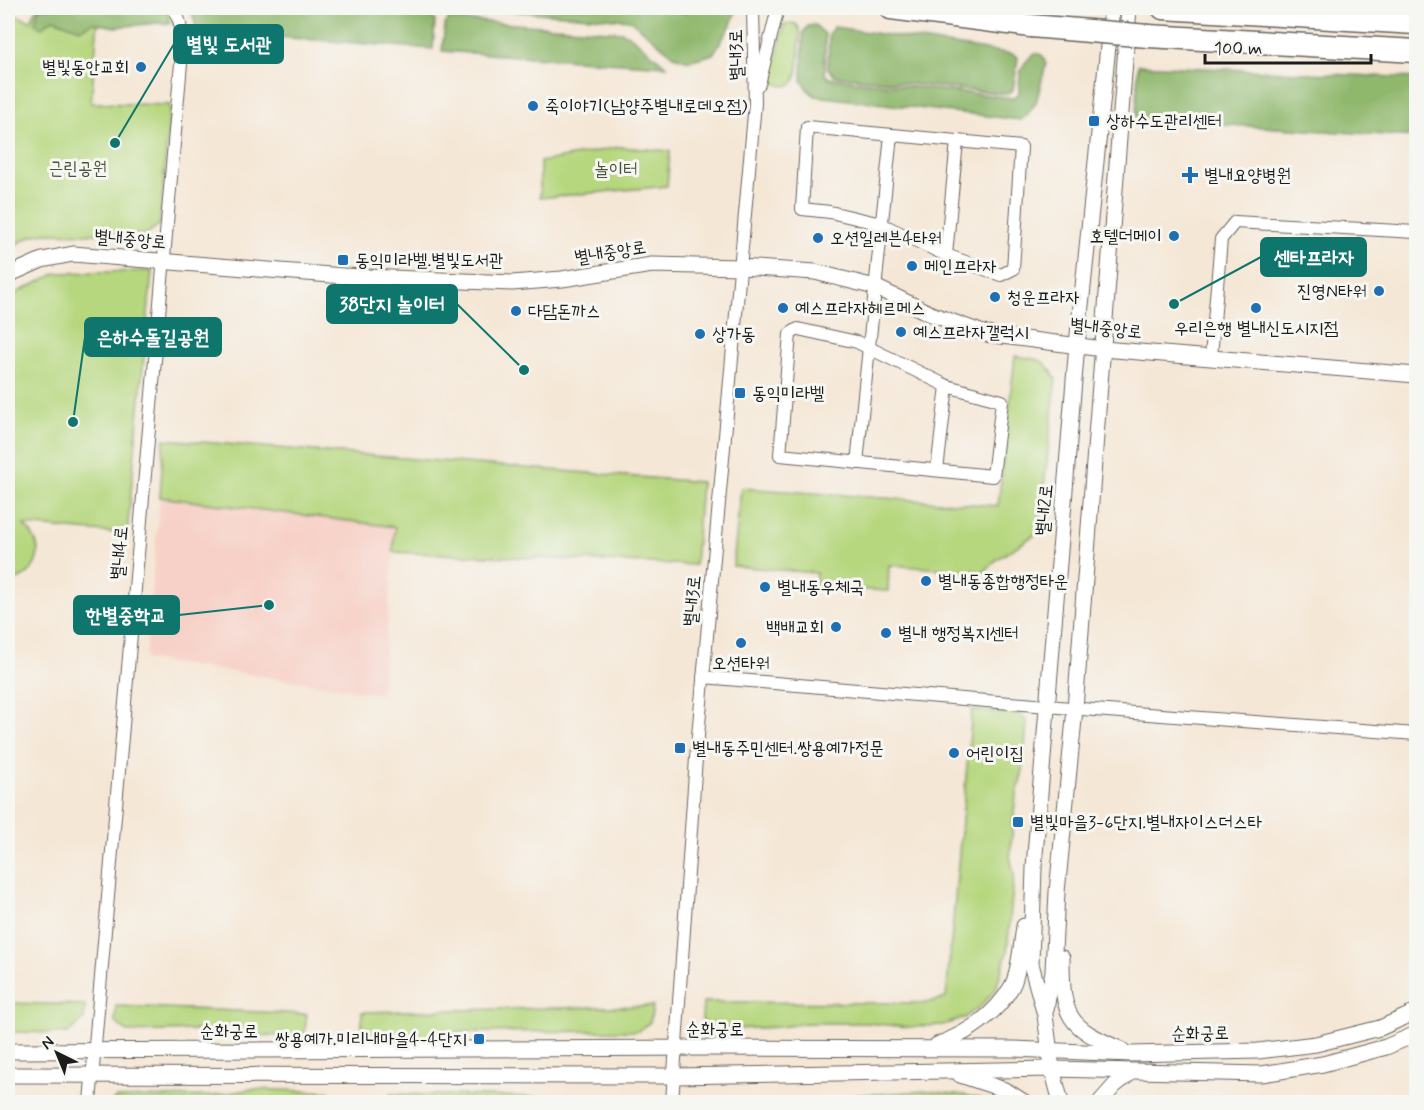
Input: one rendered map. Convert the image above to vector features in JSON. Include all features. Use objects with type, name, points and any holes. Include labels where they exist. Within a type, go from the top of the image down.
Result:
[{"type":"highway","points":[[891,8],[1031,26],[1148,36],[1416,51]]},
{"type":"highway","points":[[1163,8],[1416,22]]},
{"type":"street","name":"별내4로","points":[[90,1102],[182,52],[180,23],[174,8]]},
{"type":"street","name":"별내3로","points":[[672,1102],[703,678],[755,103],[753,8]]},
{"type":"street","name":"별내3로","points":[[755,103],[778,8]]},
{"type":"street","name":"별내2로","points":[[1061,1102],[1052,1069],[1044,1015],[1031,964],[1034,867],[1077,344],[1112,8]]},
{"type":"street","name":"별내2로","points":[[1044,1015],[1053,971],[1057,892],[1075,708],[1130,8]]},
{"type":"street","points":[[807,127],[891,135],[1021,147],[1013,269],[1001,275],[946,255],[881,224],[830,212],[802,209],[807,127]]},
{"type":"street","points":[[857,463],[891,135]]},
{"type":"street","points":[[946,255],[957,141]]},
{"type":"street","points":[[1211,357],[1221,239],[1235,222],[1416,232]]},
{"type":"street","name":"별내중앙로","points":[[8,275],[42,260],[73,254],[343,276],[512,283],[562,279],[652,265],[741,267],[815,272],[875,287],[931,314],[986,334],[1103,348],[1416,375]]},
{"type":"street","points":[[798,328],[870,347],[947,386],[1002,401],[993,476],[780,455],[790,334],[798,328]]},
{"type":"street","points":[[937,470],[947,386]]},
{"type":"street","points":[[703,678],[1416,734]]},
{"type":"street","points":[[926,1049],[962,1035],[990,1016],[1013,984],[1034,867]]},
{"type":"street","points":[[1057,892],[1062,946],[1062,977],[1069,1017],[1085,1033],[1130,1054]]},
{"type":"street","name":"순화궁로","points":[[8,1051],[676,1048],[1049,1049],[1130,1054],[1258,1051],[1316,1044],[1380,1028],[1416,1012]]},
{"type":"street","points":[[8,1075],[675,1076],[1052,1069],[1262,1074],[1323,1064],[1386,1047],[1416,1034]]},
{"type":"street","points":[[949,1071],[1005,1090],[1024,1102]]},
{"type":"street","points":[[1100,1102],[1115,1085],[1132,1072]]},
{"type":"shaded area","points":[[160,497],[396,527],[381,694],[145,659]]},
{"type":"green space","name":"근린공원","points":[[37,8],[167,8],[175,24],[98,21],[91,103],[170,105],[160,224],[145,235],[44,233],[31,236],[8,249],[8,13],[31,21]]},
{"type":"green space","points":[[39,8],[167,8],[169,22],[115,27],[93,23],[80,29],[53,19],[41,28],[35,23]]},
{"type":"green space","points":[[191,8],[344,8],[431,16],[435,21],[433,49],[197,31]]},
{"type":"green space","points":[[472,8],[672,8],[686,13],[690,8],[716,8],[736,11],[730,27],[713,54],[689,61],[674,56],[630,20]]},
{"type":"green space","points":[[449,19],[622,32],[667,66],[442,51],[445,24]]},
{"type":"green space","points":[[796,24],[800,30],[798,66],[793,83],[783,86],[774,83],[774,66],[784,25]]},
{"type":"green space","points":[[815,25],[825,34],[825,74],[829,78],[1014,98],[1019,93],[1023,67],[1035,53],[1042,55],[1046,64],[1036,103],[1021,120],[815,96],[802,80],[803,33],[808,26]]},
{"type":"green space","points":[[834,27],[1013,54],[1018,58],[1013,90],[1007,94],[835,76],[828,69],[829,33]]},
{"type":"green space","points":[[1138,65],[1416,78],[1416,137],[1136,119]]},
{"type":"green space","name":"놀이터","points":[[619,147],[670,151],[667,186],[540,198],[540,162]]},
{"type":"green space","points":[[152,271],[127,534],[24,525],[37,544],[37,559],[34,566],[23,577],[8,582],[8,300],[20,291],[57,273]]},
{"type":"green space","points":[[1015,356],[1040,360],[1056,379],[1039,532],[997,559],[984,572],[889,565],[888,591],[816,587],[816,573],[733,566],[741,488],[998,506]]},
{"type":"green space","points":[[164,439],[701,482],[695,565],[393,552],[395,527],[160,497]]},
{"type":"green space","points":[[972,710],[1020,714],[1027,722],[1023,770],[1015,802],[1010,856],[1014,875],[1007,952],[996,989],[981,1006],[964,1018],[943,1025],[908,1027],[867,1023],[808,1023],[780,1027],[711,1030],[702,1020],[703,1002],[925,1003],[946,998]]},
{"type":"green space","points":[[8,1003],[85,1005],[84,1019],[68,1033],[8,1032]]},
{"type":"green space","points":[[116,1006],[307,1014],[304,1036],[217,1035],[197,1030],[127,1032],[115,1022]]},
{"type":"green space","points":[[653,1006],[650,1022],[638,1031],[456,1032],[444,1038],[362,1039],[362,1012]]},
{"type":"green space","points":[[252,1089],[329,1092],[328,1102],[112,1102],[116,1098],[213,1096]]},
{"type":"green space","points":[[929,1091],[994,1102],[829,1102],[858,1095]]},
{"type":"green space","points":[[390,1094],[636,1099],[639,1102],[388,1102]]},
{"type":"place","name":"별빛동안교회","points":[[141,67]]},
{"type":"place","name":"죽이야기(남양주별내로데오점)","points":[[533,106]]},
{"type":"place","name":"상하수도관리센터","points":[[1094,121]]},
{"type":"place","name":"별빛 도서관","points":[[115,143]]},
{"type":"place","name":"별내요양병원","points":[[1190,175]]},
{"type":"place","name":"호텔더메이","points":[[1174,236]]},
{"type":"place","name":"오션일레븐4타워","points":[[818,238]]},
{"type":"place","name":"동익미라벨.별빛도서관","points":[[343,260]]},
{"type":"place","name":"메인프라자","points":[[912,266]]},
{"type":"place","name":"진영N타워","points":[[1379,291]]},
{"type":"place","name":"청운프라자","points":[[995,297]]},
{"type":"place","name":"센타프라자","points":[[1174,304]]},
{"type":"place","name":"예스프라자헤르메스","points":[[783,308]]},
{"type":"place","name":"우리은행 별내신도시지점","points":[[1256,308]]},
{"type":"place","name":"다담돈까스","points":[[516,311]]},
{"type":"place","name":"예스프라자갤럭시","points":[[901,332]]},
{"type":"place","name":"상가동","points":[[700,334]]},
{"type":"place","name":"38단지 놀이터","points":[[524,370]]},
{"type":"place","name":"동익미라벨","points":[[740,393]]},
{"type":"place","name":"은하수돌길공원","points":[[73,422]]},
{"type":"place","name":"별내동종합행정타운","points":[[926,581]]},
{"type":"place","name":"별내동우체국","points":[[765,587]]},
{"type":"place","name":"한별중학교","points":[[269,605]]},
{"type":"place","name":"백배교회","points":[[836,627]]},
{"type":"place","name":"별내 행정복지센터","points":[[886,633]]},
{"type":"place","name":"오션타워","points":[[741,643]]},
{"type":"place","name":"별내동주민센터.쌍용예가정문","points":[[680,748]]},
{"type":"place","name":"어린이집","points":[[954,753]]},
{"type":"place","name":"별빛마을3-6단지.별내자이스더스타","points":[[1018,822]]},
{"type":"place","name":"쌍용예가.미리내마을4-4단지","points":[[479,1039]]}]
